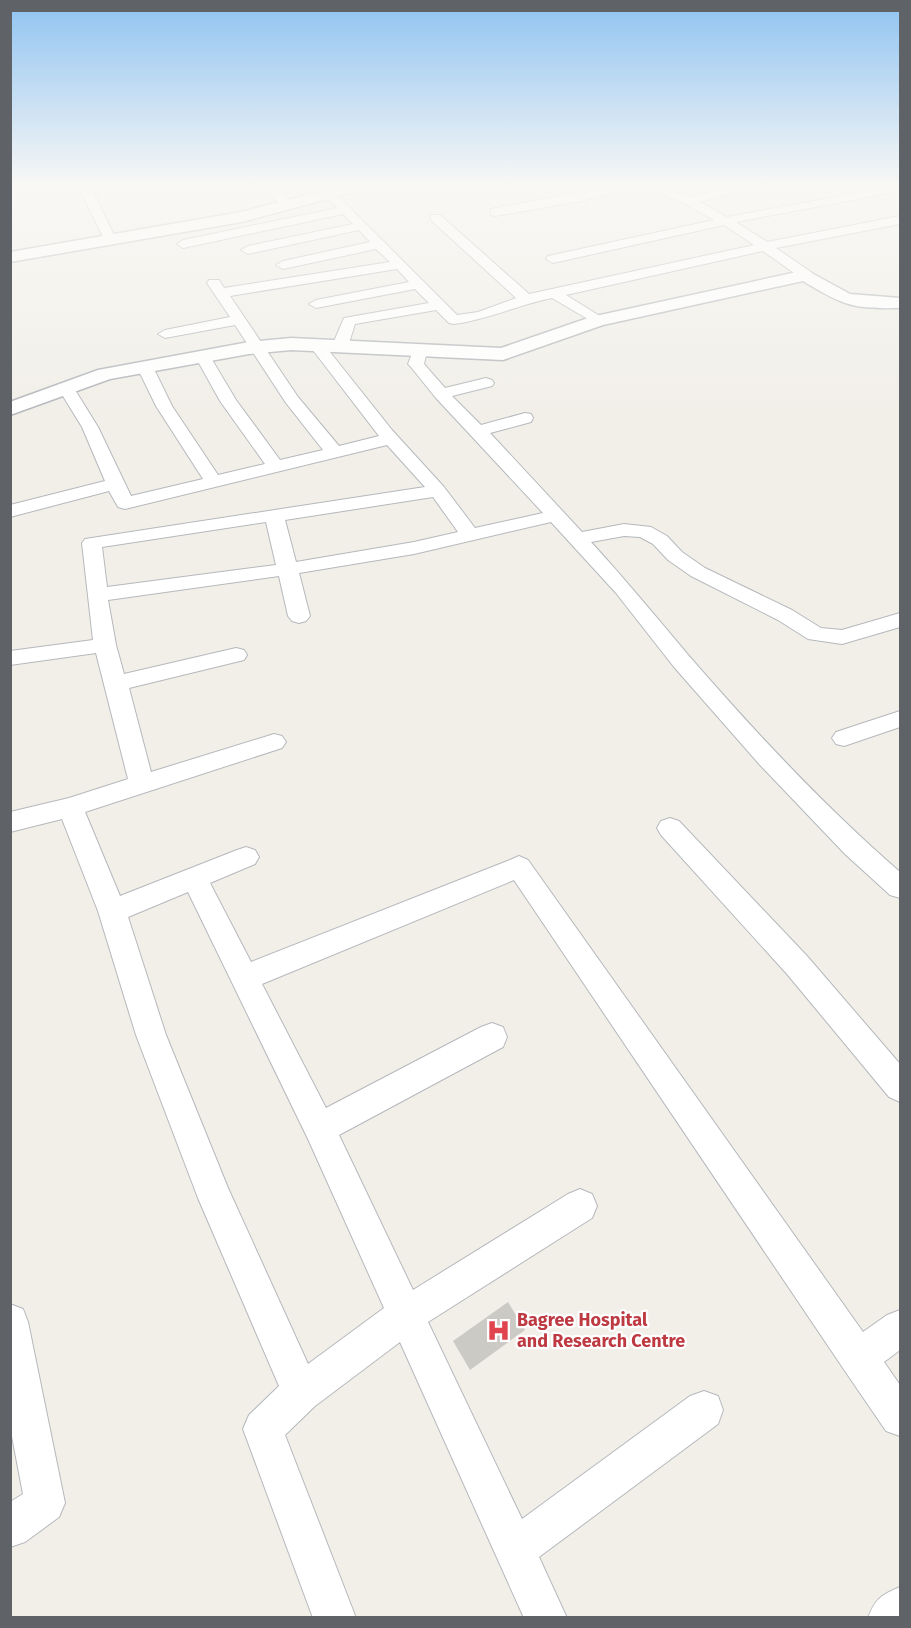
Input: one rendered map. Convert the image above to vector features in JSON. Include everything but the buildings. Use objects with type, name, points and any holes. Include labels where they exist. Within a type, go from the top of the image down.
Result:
[{"type":"street","points":[[284,265],[307,260]]},
{"type":"street","points":[[395,260],[454,320],[462,320],[481,316],[526,299],[705,260]]},
{"type":"street","points":[[483,260],[526,299]]},
{"type":"street","points":[[784,260],[844,298],[858,302],[900,303]]},
{"type":"street","points":[[335,453],[292,400],[255,348],[217,288],[399,264]]},
{"type":"street","points":[[10,409],[105,374],[255,348],[291,344],[424,346],[503,354],[598,321],[807,275]]},
{"type":"street","points":[[316,304],[418,284]]},
{"type":"street","points":[[554,293],[598,321]]},
{"type":"street","points":[[339,346],[349,321],[439,305]]},
{"type":"street","points":[[165,334],[238,320]]},
{"type":"street","points":[[317,345],[390,439],[438,491],[470,535]]},
{"type":"street","points":[[424,346],[416,364],[441,394],[478,430],[578,539],[769,759],[854,847],[900,887]]},
{"type":"street","points":[[203,356],[228,401],[276,467]]},
{"type":"street","points":[[145,367],[164,406],[214,482]]},
{"type":"street","points":[[441,394],[486,384]]},
{"type":"street","points":[[66,388],[90,427],[125,503],[390,439]]},
{"type":"street","points":[[478,430],[525,418]]},
{"type":"street","points":[[10,511],[115,484]]},
{"type":"street","points":[[141,784],[105,645],[92,543],[438,491]]},
{"type":"street","points":[[274,515],[300,616]]},
{"type":"street","points":[[97,595],[289,569],[414,548],[556,515]]},
{"type":"street","points":[[578,539],[624,530],[644,531],[660,540],[675,556],[698,572],[785,615],[816,634],[842,637],[897,626]]},
{"type":"street","points":[[10,658],[33,653],[105,645]]},
{"type":"street","points":[[116,684],[236,655]]},
{"type":"street","points":[[844,738],[900,719]]},
{"type":"street","points":[[10,822],[70,807],[274,742]]},
{"type":"street","points":[[70,807],[112,911],[151,1035],[215,1198],[301,1392]]},
{"type":"street","points":[[670,828],[797,965],[900,1087]]},
{"type":"street","points":[[112,911],[246,857]]},
{"type":"street","points":[[244,978],[519,867],[900,1417]]},
{"type":"street","points":[[194,877],[319,1128],[546,1617]]},
{"type":"street","points":[[319,1128],[492,1037]]},
{"type":"street","points":[[335,1617],[263,1429],[301,1392],[406,1315],[580,1206]]},
{"type":"street","points":[[10,1322],[45,1503],[10,1527]]},
{"type":"street","points":[[858,1358],[900,1328]]},
{"type":"street","points":[[515,1549],[704,1410]]},
{"type":"street","points":[[889,1617],[900,1608]]},
{"type":"place","name":"Bagree Hospital and Research Centre","points":[[499,1330]]}]
